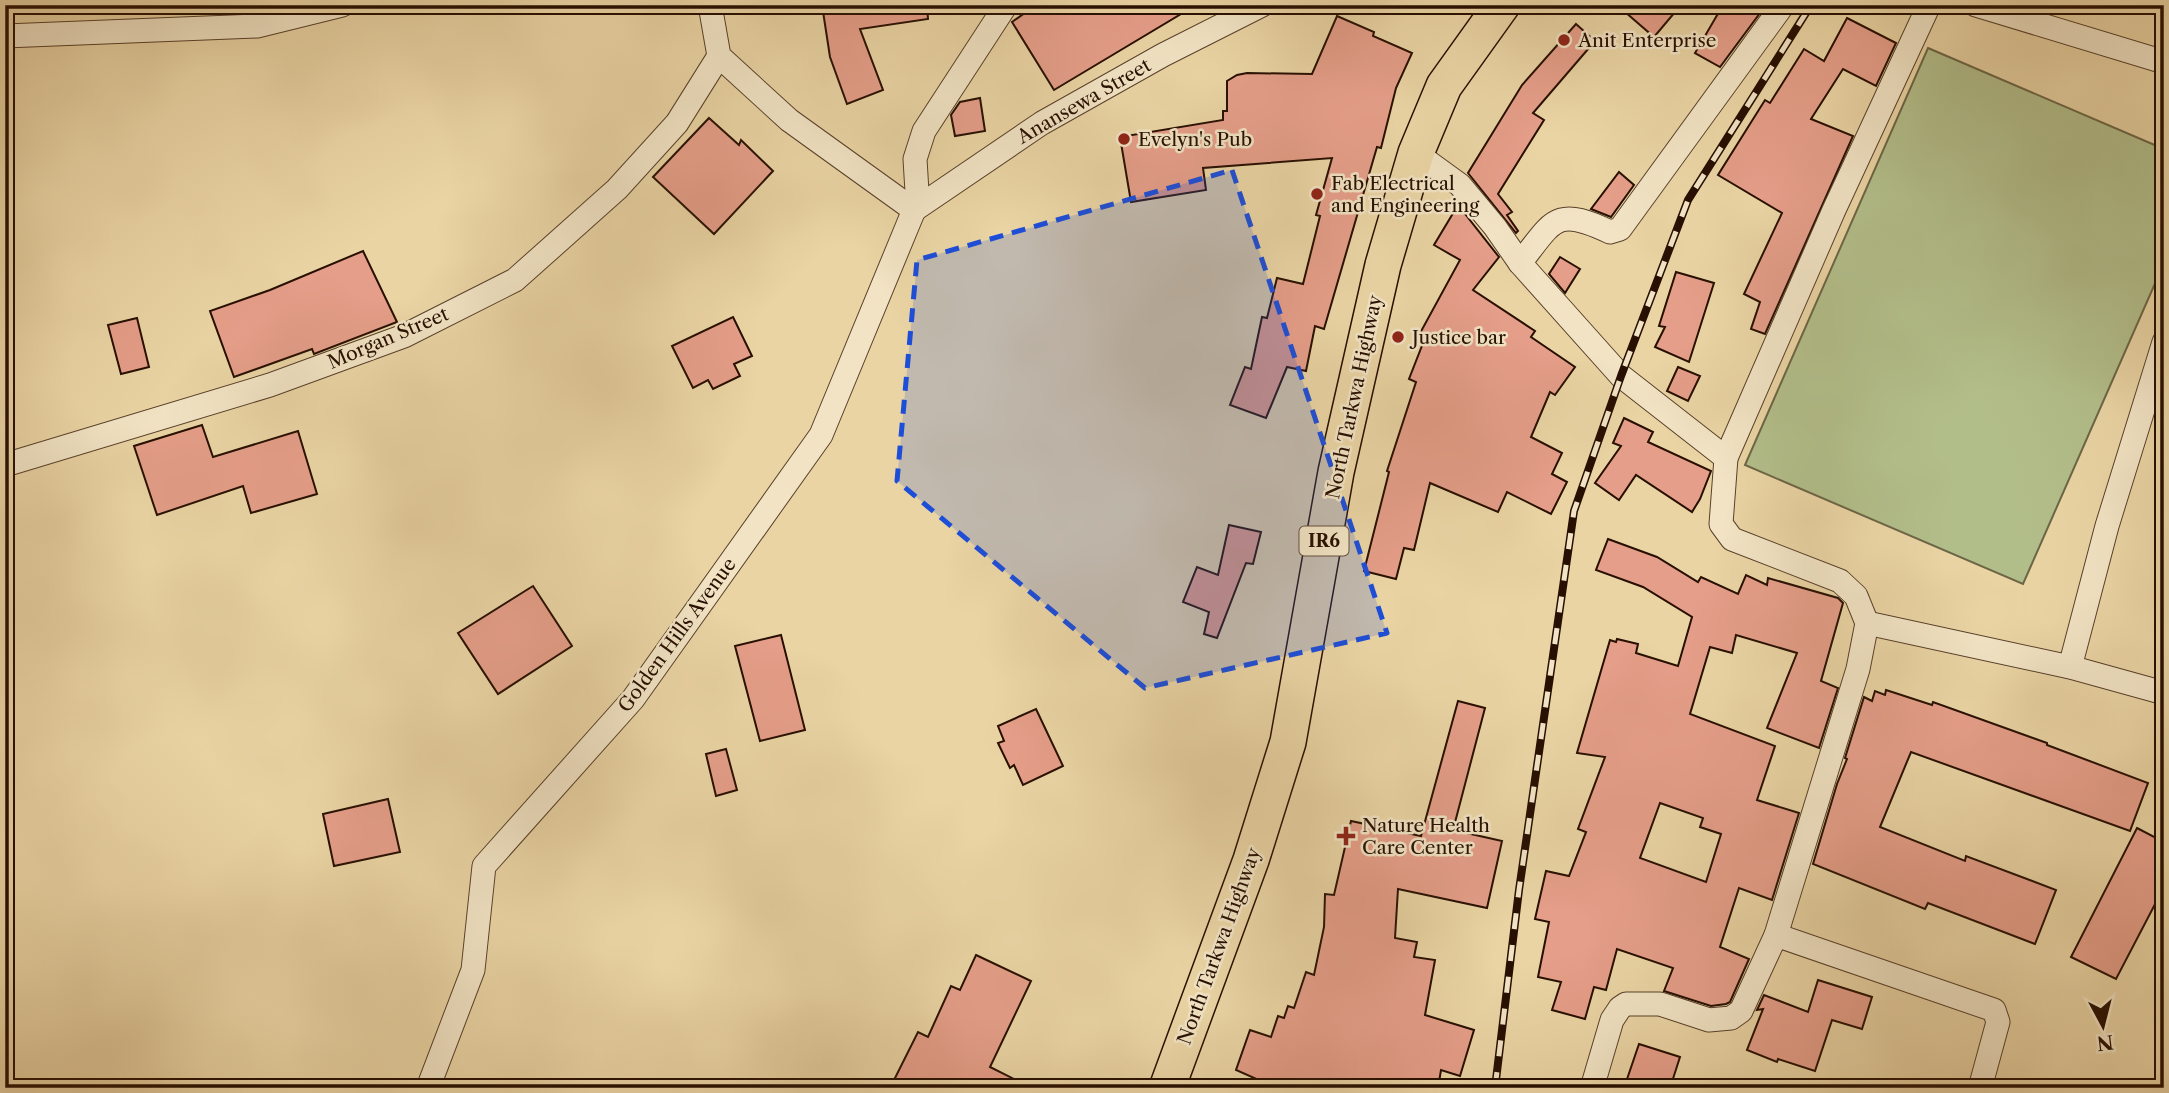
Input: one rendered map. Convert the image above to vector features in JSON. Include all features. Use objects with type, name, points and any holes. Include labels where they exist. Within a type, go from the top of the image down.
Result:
[{"type":"main road","name":"North Tarkwa Highway","points":[[1167,1088],[1251,860],[1288,742],[1336,472],[1383,265],[1416,153],[1444,86],[1502,5]]},
{"type":"street","points":[[5,37],[257,26],[342,5]]},
{"type":"street","points":[[709,5],[719,55],[789,120],[914,210],[917,192],[915,159],[924,131],[1006,5]]},
{"type":"street","name":"Anansewa Street","points":[[914,210],[1042,123],[1163,55],[1262,5]]},
{"type":"street","points":[[1520,263],[1549,226],[1566,218],[1588,222],[1610,232],[1620,229],[1783,5]]},
{"type":"street","points":[[1592,1088],[1612,1020],[1620,1008],[1626,1004],[1660,1004],[1709,1020],[1731,1018],[1741,1011],[1776,935],[1858,669],[1867,623],[1856,596],[1840,581],[1732,539],[1721,524],[1726,458],[1834,210],[1929,5]]},
{"type":"street","points":[[1976,5],[2164,62]]},
{"type":"street","name":"Morgan Street","points":[[5,465],[270,385],[404,336],[515,280],[617,189],[660,142],[677,122],[719,55]]},
{"type":"street","points":[[1416,153],[1460,185],[1495,227],[1520,263],[1621,376],[1726,458]]},
{"type":"street","name":"Golden Hills Avenue","points":[[429,1088],[473,970],[484,866],[633,699],[821,435],[914,210]]},
{"type":"street","points":[[2070,667],[2107,526],[2164,342]]},
{"type":"street","points":[[1867,623],[2070,667],[2164,693]]},
{"type":"street","points":[[1776,935],[1994,1010],[1998,1022],[1980,1088]]},
{"type":"highlighted area","points":[[1232,170],[1387,633],[1145,688],[897,481],[917,260]]},
{"type":"green space","points":[[1928,48],[2164,149],[2164,263],[2023,584],[1745,465]]},
{"type":"building","points":[[822,5],[927,5],[928,19],[860,29],[883,90],[847,104],[830,57]]},
{"type":"building","points":[[1036,5],[1196,5],[1054,90],[1012,22]]},
{"type":"building","points":[[1617,5],[1681,5],[1654,37]]},
{"type":"building","points":[[1723,5],[1757,5],[1763,9],[1720,67],[1695,53]]},
{"type":"building","points":[[1337,16],[1412,53],[1396,88],[1381,148],[1377,147],[1324,329],[1315,326],[1306,371],[1287,367],[1266,418],[1230,405],[1245,367],[1251,369],[1262,317],[1267,318],[1277,278],[1303,284],[1320,216],[1316,215],[1332,158],[1203,168],[1206,190],[1131,202],[1120,137],[1223,120],[1223,111],[1227,111],[1227,81],[1237,75],[1312,74]]},
{"type":"building","points":[[1847,18],[1896,43],[1876,86],[1843,69],[1811,119],[1853,136],[1765,334],[1751,329],[1760,302],[1744,294],[1782,213],[1718,175],[1765,100],[1770,103],[1804,49],[1824,61]]},
{"type":"building","points":[[1576,24],[1595,41],[1533,113],[1544,120],[1498,194],[1512,212],[1507,215],[1518,231],[1516,233],[1468,173],[1522,85]]},
{"type":"building","points":[[980,98],[985,131],[955,136],[951,115],[960,102]]},
{"type":"building","points":[[709,118],[739,145],[741,140],[773,171],[714,234],[653,177]]},
{"type":"building","points":[[1619,172],[1634,185],[1611,217],[1591,209]]},
{"type":"building","points":[[1458,205],[1499,257],[1473,290],[1535,331],[1531,337],[1575,367],[1555,395],[1550,392],[1531,437],[1562,453],[1552,474],[1567,482],[1551,514],[1507,492],[1498,512],[1430,483],[1414,550],[1404,548],[1396,579],[1364,571],[1389,472],[1387,471],[1416,382],[1409,379],[1425,338],[1419,335],[1460,260],[1434,245]]},
{"type":"building","points":[[363,251],[397,322],[314,354],[312,349],[234,377],[210,311],[270,290]]},
{"type":"building","points":[[1560,257],[1580,269],[1565,293],[1549,274]]},
{"type":"building","points":[[1676,272],[1714,283],[1689,362],[1655,347],[1665,327],[1659,326]]},
{"type":"building","points":[[733,317],[752,356],[734,364],[740,376],[713,389],[708,380],[693,388],[672,346]]},
{"type":"building","points":[[137,318],[149,367],[121,374],[108,325]]},
{"type":"building","points":[[1678,367],[1700,376],[1688,401],[1667,391]]},
{"type":"building","points":[[1624,418],[1653,432],[1648,442],[1711,471],[1692,512],[1636,475],[1619,500],[1595,483],[1621,446],[1613,443]]},
{"type":"building","points":[[202,425],[213,457],[298,431],[317,494],[251,513],[243,486],[157,515],[134,446]]},
{"type":"building","points":[[1229,525],[1261,532],[1253,564],[1246,563],[1217,638],[1204,634],[1209,612],[1183,602],[1197,567],[1218,575]]},
{"type":"building","points":[[1608,539],[1657,557],[1698,582],[1701,577],[1738,594],[1746,575],[1767,585],[1768,578],[1838,598],[1843,603],[1821,681],[1838,688],[1819,748],[1767,728],[1797,653],[1736,635],[1732,653],[1710,647],[1690,714],[1775,746],[1757,800],[1799,813],[1772,900],[1739,888],[1720,947],[1749,959],[1730,1002],[1726,1004],[1711,1006],[1664,991],[1673,968],[1617,949],[1606,990],[1594,987],[1585,1019],[1552,1010],[1561,982],[1538,977],[1549,922],[1535,919],[1546,871],[1569,876],[1586,832],[1578,829],[1605,757],[1577,753],[1610,640],[1638,644],[1636,653],[1678,666],[1692,617],[1643,587],[1596,570]],"holes":[[[1660,803],[1703,818],[1700,827],[1721,834],[1706,882],[1640,858]]]},
{"type":"building","points":[[533,586],[572,646],[498,694],[458,633]]},
{"type":"building","points":[[781,635],[805,730],[760,741],[735,646]]},
{"type":"building","points":[[1886,690],[1932,705],[1933,702],[2148,783],[2130,831],[1911,752],[1880,827],[1965,861],[1966,856],[2056,890],[2035,944],[1928,903],[1925,909],[1813,864],[1864,697],[1872,701],[1875,691],[1885,695]]},
{"type":"building","points":[[1458,701],[1485,708],[1453,830],[1502,841],[1487,908],[1398,889],[1395,938],[1417,942],[1414,957],[1435,960],[1425,1015],[1474,1030],[1460,1076],[1441,1070],[1438,1088],[1277,1088],[1236,1070],[1250,1030],[1271,1037],[1278,1016],[1284,1018],[1288,1006],[1294,1008],[1306,972],[1314,975],[1324,927],[1325,894],[1334,895],[1351,821],[1421,836]]},
{"type":"building","points":[[1036,709],[1063,766],[1023,785],[1014,765],[1010,768],[998,743],[1004,741],[998,726]]},
{"type":"building","points":[[726,749],[737,790],[716,796],[706,754]]},
{"type":"building","points":[[388,799],[400,852],[334,866],[323,814]]},
{"type":"building","points":[[2137,828],[2164,842],[2164,887],[2116,979],[2071,957]]},
{"type":"building","points":[[976,955],[1031,981],[990,1067],[1032,1088],[890,1088],[918,1032],[928,1037],[951,986],[960,990]]},
{"type":"building","points":[[1818,980],[1872,997],[1862,1029],[1832,1020],[1815,1071],[1778,1059],[1777,1062],[1747,1050],[1763,1009],[1757,1010],[1764,995],[1808,1012]]},
{"type":"building","points":[[1639,1044],[1680,1057],[1670,1088],[1624,1088]]},
{"type":"railway","points":[[1495,1088],[1519,890],[1574,511],[1621,376],[1688,200],[1811,5]]},
{"type":"place","name":"Anit Enterprise","points":[[1564,40]]},
{"type":"place","name":"Evelyn's Pub","points":[[1124,139]]},
{"type":"place","name":"Fab Electrical and Engineering","points":[[1317,194]]},
{"type":"place","name":"Justice bar","points":[[1398,337]]},
{"type":"place","name":"Nature Health Care Center","points":[[1346,836]]}]
